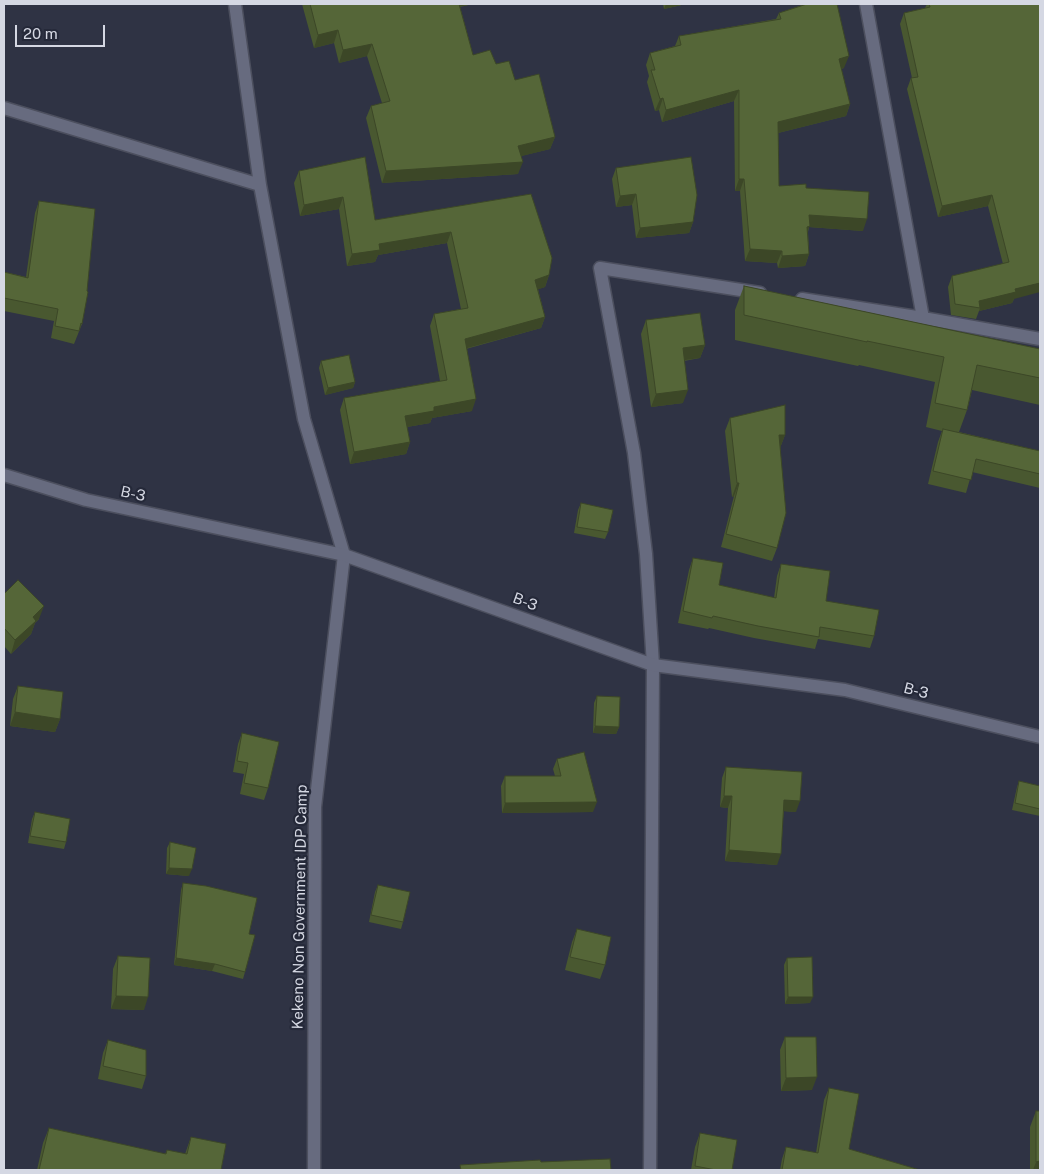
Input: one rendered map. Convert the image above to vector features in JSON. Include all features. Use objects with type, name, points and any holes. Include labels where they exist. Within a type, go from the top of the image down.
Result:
[{"type":"street","points":[[236,4],[260,185],[304,420],[344,555]]},
{"type":"street","points":[[866,4],[923,318]]},
{"type":"street","points":[[4,108],[260,185]]},
{"type":"street","points":[[650,1170],[653,665],[646,554],[634,453],[600,268],[923,318],[1040,339]]},
{"type":"street","name":"B-3","points":[[4,475],[86,500],[344,555],[653,665],[845,690],[1040,737]]},
{"type":"street","name":"Kekeno Non Government IDP Camp","points":[[314,1170],[315,807],[344,555]]},
{"type":"building","points":[[310,4],[459,4],[473,55],[490,50],[496,64],[509,61],[515,80],[539,74],[555,137],[518,146],[523,162],[386,171],[371,106],[390,101],[372,44],[343,50],[338,30],[318,35]]},
{"type":"building","points":[[807,4],[837,4],[849,56],[839,59],[850,104],[778,122],[779,186],[806,184],[806,188],[869,192],[867,219],[809,215],[810,226],[807,227],[809,254],[782,256],[782,251],[750,249],[744,179],[739,179],[739,90],[666,110],[663,98],[660,99],[651,70],[655,70],[650,53],[681,45],[679,36],[781,19],[779,13]]},
{"type":"building","points":[[929,4],[1040,4],[1040,283],[1015,289],[1016,292],[979,301],[980,308],[955,304],[952,276],[1009,262],[992,195],[942,206],[911,78],[918,77],[904,13],[930,7]]},
{"type":"building","points":[[365,157],[375,220],[531,194],[552,258],[549,275],[535,280],[545,317],[465,339],[476,399],[434,407],[434,411],[405,416],[410,442],[354,452],[344,398],[447,380],[434,314],[468,308],[451,232],[379,244],[380,250],[352,254],[343,197],[304,205],[299,171]]},
{"type":"building","points":[[691,157],[697,195],[693,222],[640,228],[636,194],[620,196],[616,168]]},
{"type":"building","points":[[39,201],[95,209],[88,292],[79,331],[55,326],[58,309],[4,298],[4,272],[28,278]]},
{"type":"building","points":[[744,286],[1040,349],[1040,378],[977,365],[967,410],[935,403],[944,357],[744,315]]},
{"type":"building","points":[[700,313],[705,345],[683,348],[688,390],[656,394],[646,320]]},
{"type":"building","points":[[349,355],[355,382],[328,388],[321,361]]},
{"type":"building","points":[[785,405],[785,435],[779,435],[786,513],[777,548],[726,534],[739,483],[737,483],[730,418]]},
{"type":"building","points":[[943,429],[1040,451],[1040,474],[976,459],[971,480],[933,471]]},
{"type":"building","points":[[581,503],[613,510],[608,532],[577,527]]},
{"type":"building","points":[[693,558],[723,563],[719,585],[776,598],[781,564],[830,571],[826,601],[879,610],[874,636],[820,627],[819,637],[683,611]]},
{"type":"building","points":[[18,580],[44,606],[33,617],[36,621],[15,640],[4,628],[4,594]]},
{"type":"building","points":[[18,686],[63,692],[60,719],[15,712]]},
{"type":"building","points":[[597,696],[620,697],[619,727],[595,726]]},
{"type":"building","points":[[242,733],[279,742],[268,788],[244,783],[248,763],[237,761]]},
{"type":"building","points":[[584,752],[597,802],[505,803],[505,776],[561,776],[557,759]]},
{"type":"building","points":[[726,767],[802,772],[800,801],[784,800],[781,854],[729,850],[732,796],[724,796]]},
{"type":"building","points":[[1019,781],[1040,786],[1040,809],[1015,803]]},
{"type":"building","points":[[35,812],[70,819],[66,842],[30,836]]},
{"type":"building","points":[[170,842],[196,848],[192,869],[169,868]]},
{"type":"building","points":[[183,883],[206,886],[257,898],[249,934],[255,935],[245,972],[215,964],[176,958]]},
{"type":"building","points":[[378,885],[410,892],[403,922],[371,915]]},
{"type":"building","points":[[577,929],[611,937],[605,965],[570,957]]},
{"type":"building","points":[[118,956],[150,958],[148,997],[116,996]]},
{"type":"building","points":[[812,957],[813,997],[788,997],[787,958]]},
{"type":"building","points":[[785,1037],[816,1037],[817,1077],[786,1078]]},
{"type":"building","points":[[108,1040],[146,1050],[146,1076],[103,1066]]},
{"type":"building","points":[[829,1088],[859,1094],[849,1149],[920,1170],[782,1170],[786,1147],[818,1153]]},
{"type":"building","points":[[1036,1111],[1040,1111],[1040,1161],[1036,1162]]},
{"type":"building","points":[[49,1128],[166,1154],[167,1150],[187,1154],[191,1137],[226,1144],[221,1170],[39,1170]]},
{"type":"building","points":[[700,1133],[737,1140],[732,1170],[716,1170],[695,1166]]},
{"type":"building","points":[[610,1159],[611,1170],[461,1170],[460,1165],[540,1160],[541,1162]]}]
